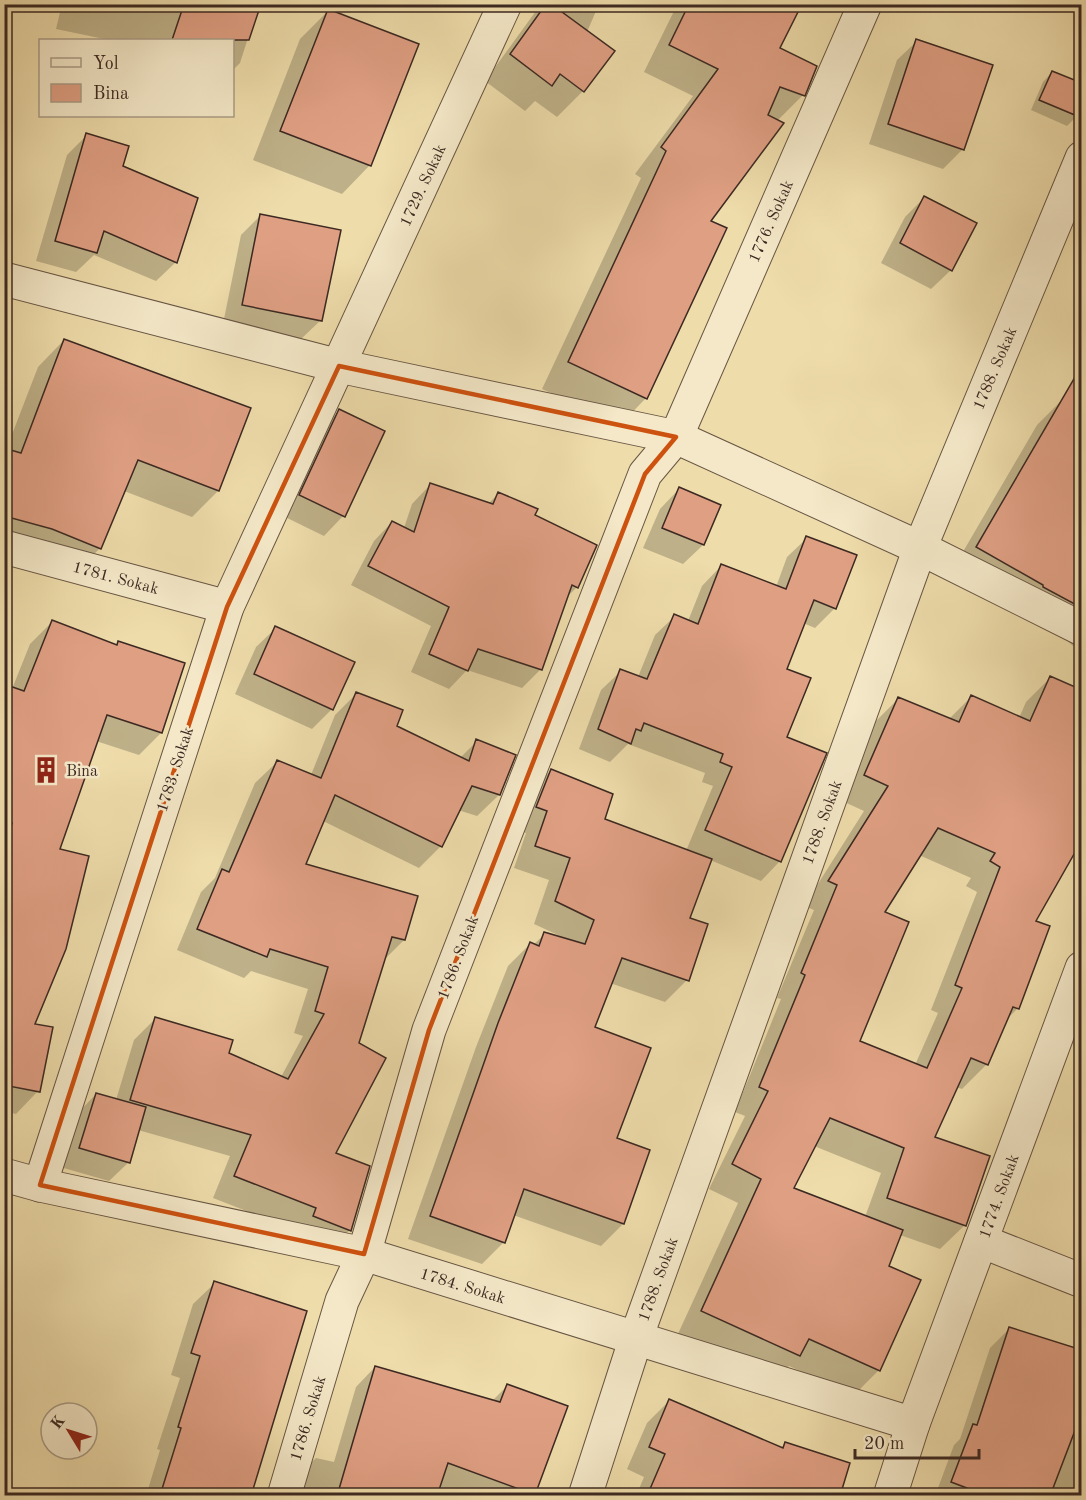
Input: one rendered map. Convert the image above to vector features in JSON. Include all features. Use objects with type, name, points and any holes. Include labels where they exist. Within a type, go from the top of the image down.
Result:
[{"type":"street","name":"1776. Sokak","points":[[676,437],[865,4]]},
{"type":"street","name":"1729. Sokak","points":[[339,366],[498,6]]},
{"type":"street","name":"1788. Sokak","points":[[585,1496],[636,1338],[920,548],[1082,158]]},
{"type":"street","points":[[4,279],[339,366],[676,437],[920,548],[1082,629]]},
{"type":"street","name":"1783. Sokak","points":[[40,1185],[226,607],[339,366]]},
{"type":"street","name":"1786. Sokak","points":[[284,1496],[342,1301],[364,1254],[429,1030],[645,474],[676,437]]},
{"type":"street","name":"1781. Sokak","points":[[4,547],[226,607]]},
{"type":"street","name":"1774. Sokak","points":[[890,1496],[1082,968]]},
{"type":"street","name":"1784. Sokak","points":[[4,1175],[40,1185],[364,1254],[914,1425]]},
{"type":"street","points":[[981,1241],[1082,1281]]},
{"type":"highlighted area","points":[[339,366],[676,437],[645,474],[429,1030],[364,1254],[40,1185],[227,607]]},
{"type":"building","points":[[184,4],[261,4],[249,40],[172,39]]},
{"type":"building","points":[[546,4],[551,4],[615,51],[584,92],[560,74],[552,86],[510,54]]},
{"type":"building","points":[[689,4],[802,4],[780,48],[817,66],[805,96],[780,87],[768,115],[784,123],[711,221],[727,228],[647,399],[568,362],[666,151],[661,147],[718,69],[669,45]]},
{"type":"building","points":[[328,9],[419,44],[371,166],[280,131]]},
{"type":"building","points":[[916,39],[993,65],[964,150],[888,124]]},
{"type":"building","points":[[1052,71],[1082,83],[1082,118],[1039,100]]},
{"type":"building","points":[[86,133],[129,146],[123,166],[198,198],[177,263],[104,231],[97,253],[55,241]]},
{"type":"building","points":[[924,196],[977,223],[952,271],[900,243]]},
{"type":"building","points":[[260,214],[341,230],[322,321],[242,305]]},
{"type":"building","points":[[64,339],[251,408],[219,491],[138,460],[101,549],[52,529],[4,516],[4,448],[21,453]]},
{"type":"building","points":[[1082,365],[1082,608],[976,547]]},
{"type":"building","points":[[339,409],[385,431],[345,517],[299,495]]},
{"type":"building","points":[[430,483],[493,504],[498,492],[538,509],[535,515],[597,545],[578,588],[572,585],[542,670],[478,649],[468,671],[429,654],[449,607],[368,566],[392,521],[414,532]]},
{"type":"building","points":[[679,487],[721,505],[704,545],[662,528]]},
{"type":"building","points":[[806,536],[857,555],[836,609],[814,600],[787,669],[811,678],[787,737],[827,753],[781,862],[705,830],[732,767],[720,762],[723,754],[644,723],[641,731],[636,729],[631,744],[598,729],[620,669],[647,679],[674,614],[698,624],[721,564],[786,589]]},
{"type":"building","points":[[52,620],[117,645],[118,641],[185,663],[162,733],[107,715],[60,849],[89,856],[66,949],[35,1024],[53,1027],[40,1092],[9,1086],[5,1096],[4,851],[12,823],[4,821],[4,684],[24,691]]},
{"type":"building","points":[[275,626],[355,662],[333,710],[254,674]]},
{"type":"building","points":[[1050,676],[1082,690],[1082,840],[1036,921],[1050,926],[1019,1009],[1013,1007],[988,1065],[971,1058],[935,1137],[990,1156],[966,1226],[887,1198],[904,1148],[830,1118],[794,1188],[903,1230],[889,1266],[921,1280],[880,1371],[809,1339],[800,1356],[701,1311],[761,1179],[732,1164],[768,1091],[759,1087],[805,975],[801,973],[837,885],[828,881],[888,786],[864,775],[898,697],[959,722],[971,695],[1030,721]],"holes":[[[938,828],[995,853],[990,861],[1000,867],[955,985],[962,988],[927,1068],[860,1041],[909,922],[885,912]]]},
{"type":"building","points":[[356,692],[403,710],[397,726],[469,761],[476,739],[516,755],[500,795],[472,786],[442,847],[335,795],[306,864],[418,896],[405,940],[392,937],[359,1043],[386,1058],[336,1153],[370,1166],[351,1231],[313,1216],[316,1208],[234,1176],[251,1135],[130,1100],[155,1017],[233,1040],[229,1053],[288,1079],[324,1014],[315,1011],[328,967],[270,949],[267,957],[197,929],[222,869],[229,872],[277,760],[321,778]]},
{"type":"building","points":[[551,769],[613,794],[605,819],[712,859],[690,918],[708,924],[689,981],[622,958],[595,1027],[651,1048],[617,1138],[650,1150],[624,1224],[524,1189],[505,1243],[430,1216],[498,1023],[530,942],[539,946],[544,932],[585,944],[594,920],[555,901],[570,858],[535,846],[547,811],[536,807]]},
{"type":"building","points":[[96,1093],[146,1107],[130,1163],[79,1148]]},
{"type":"building","points":[[214,1281],[307,1311],[251,1496],[181,1496],[162,1489],[200,1356],[191,1353]]},
{"type":"building","points":[[1009,1327],[1082,1350],[1082,1412],[1050,1496],[988,1496],[951,1482],[973,1424],[977,1425]]},
{"type":"building","points":[[375,1366],[500,1402],[507,1384],[568,1406],[535,1495],[448,1463],[437,1496],[337,1496]]},
{"type":"building","points":[[669,1399],[783,1448],[785,1442],[850,1463],[840,1496],[647,1496],[665,1454],[649,1447]]},
{"type":"place","name":"Bina","points":[[46,770]]}]
